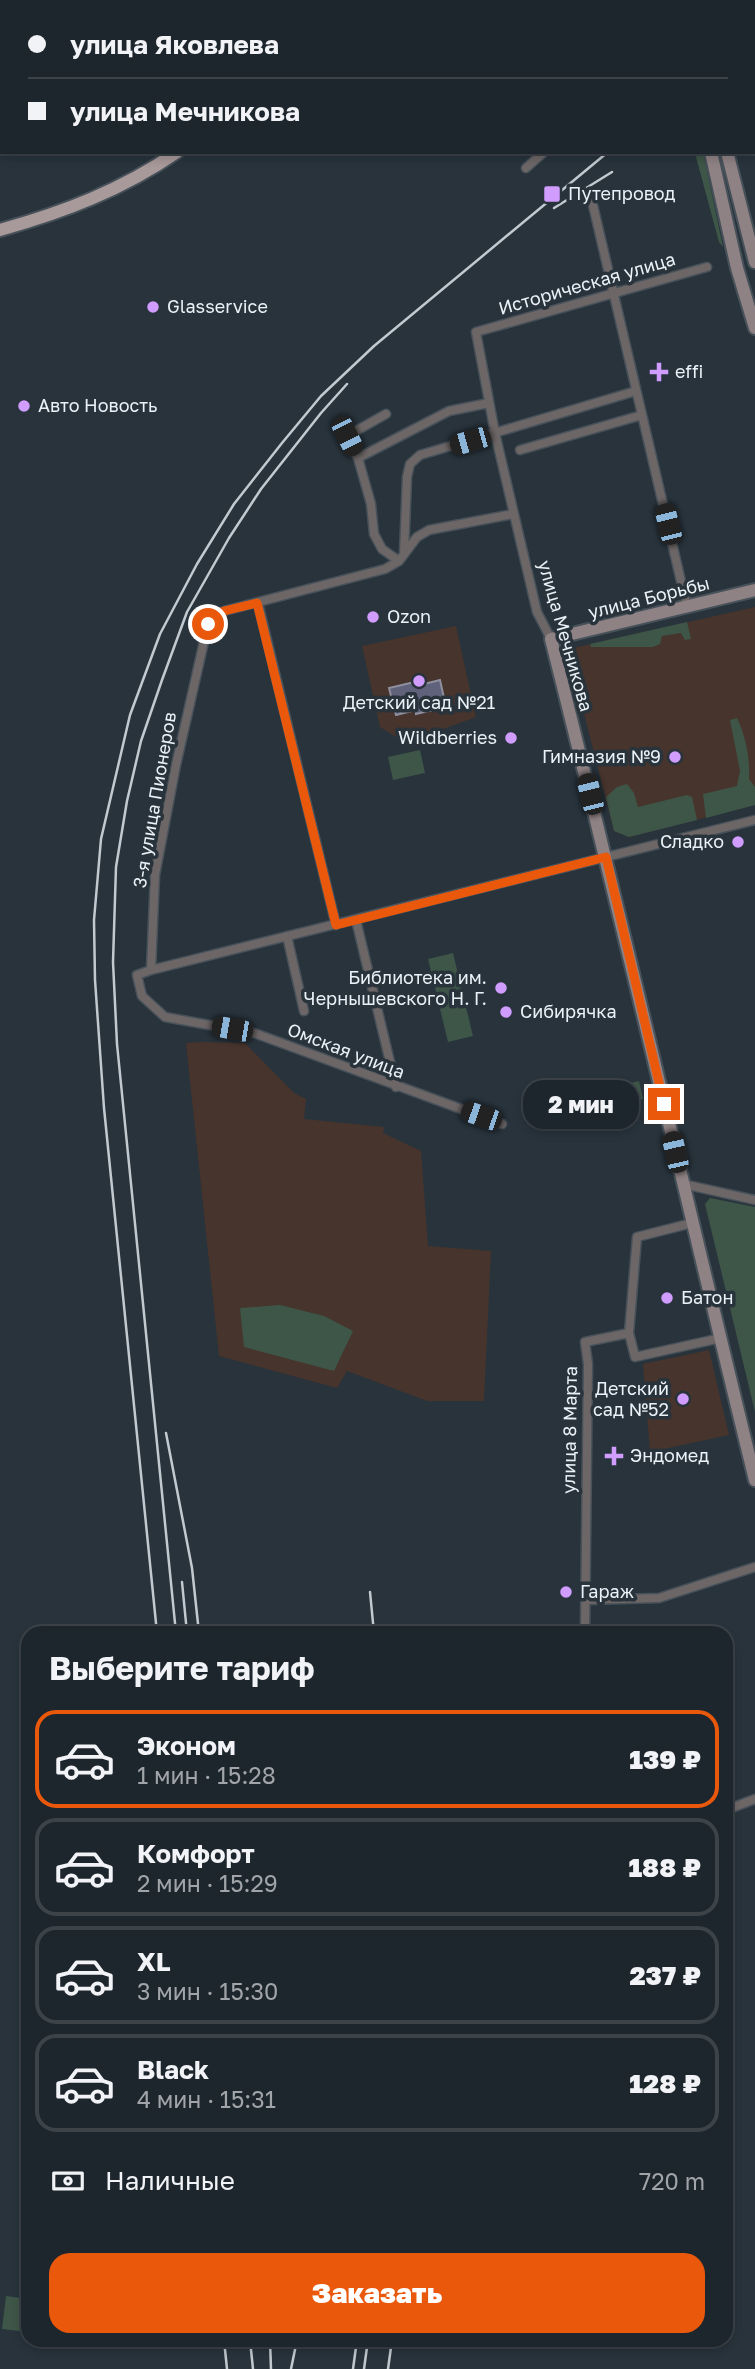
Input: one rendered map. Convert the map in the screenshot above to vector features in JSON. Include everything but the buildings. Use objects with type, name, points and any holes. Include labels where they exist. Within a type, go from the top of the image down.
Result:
[{"type":"main road","points":[[0,230],[98,198],[174,154]]},
{"type":"street","points":[[526,168],[542,154]]},
{"type":"street","points":[[711,154],[737,268],[755,328]]},
{"type":"street","points":[[728,154],[755,262]]},
{"type":"street","points":[[592,201],[687,607]]},
{"type":"street","name":"Историческая улица","points":[[476,332],[707,267]]},
{"type":"street","name":"улица Мечникова","points":[[476,332],[513,514],[537,612],[551,639],[606,857],[682,1184],[755,1480]]},
{"type":"street","points":[[401,557],[407,477],[410,464],[420,455],[636,391]]},
{"type":"street","points":[[358,458],[449,411],[489,403]]},
{"type":"street","points":[[386,414],[347,436],[358,458],[370,504],[374,534],[382,549],[401,557]]},
{"type":"street","points":[[520,450],[642,415]]},
{"type":"street","points":[[336,925],[257,603],[385,569],[401,557],[417,537],[429,530],[513,514]]},
{"type":"street","name":"улица Борьбы","points":[[551,639],[755,590]]},
{"type":"street","name":"3-я улица Пионеров","points":[[142,996],[137,975],[151,970],[155,875],[176,765],[208,624],[224,611],[257,603]]},
{"type":"street","points":[[151,970],[755,820]]},
{"type":"street","points":[[356,920],[396,1087]]},
{"type":"street","points":[[287,936],[304,1011]]},
{"type":"street","name":"Омская улица","points":[[142,996],[166,1017],[254,1033],[502,1124]]},
{"type":"street","points":[[682,1184],[755,1200]]},
{"type":"street","points":[[692,1223],[637,1237],[629,1333],[635,1357],[721,1338]]},
{"type":"street","name":"улица 8 Марта","points":[[585,1626],[585,1342],[629,1333]]},
{"type":"street","points":[[585,1600],[659,1598],[755,1567]]},
{"type":"street","points":[[733,1807],[755,1799]]},
{"type":"shaded area","name":"Гимназия №9","points":[[755,607],[755,805],[629,837],[614,831],[569,655],[573,648]]},
{"type":"shaded area","name":"Детский сад №21","points":[[456,626],[476,717],[427,735],[401,740],[380,727],[362,646]]},
{"type":"shaded area","points":[[186,1043],[245,1043],[294,1093],[306,1099],[304,1119],[384,1127],[383,1133],[421,1151],[428,1246],[491,1251],[484,1401],[427,1401],[347,1371],[337,1388],[219,1356]]},
{"type":"shaded area","name":"Детский сад №52","points":[[709,1350],[729,1435],[650,1452],[643,1364]]},
{"type":"green space","points":[[697,154],[703,154],[723,247],[719,242]]},
{"type":"green space","points":[[687,622],[691,639],[685,640],[681,633],[662,636],[660,644],[653,647],[591,647],[590,644]]},
{"type":"green space","points":[[737,718],[747,748],[749,779],[755,787],[755,805],[706,818],[703,794],[737,786],[740,771],[730,720]]},
{"type":"green space","points":[[420,750],[425,773],[393,780],[388,757]]},
{"type":"green space","points":[[627,784],[634,793],[638,807],[687,795],[692,797],[697,820],[629,837],[614,831],[606,797],[617,787]]},
{"type":"green space","points":[[453,953],[473,1036],[448,1042],[428,959]]},
{"type":"green space","points":[[639,1081],[643,1099],[609,1108],[605,1089]]},
{"type":"green space","points":[[710,1198],[755,1207],[755,1412],[705,1204]]},
{"type":"green space","points":[[280,1305],[324,1316],[353,1331],[334,1371],[244,1347],[240,1308]]},
{"type":"green space","points":[[6,2296],[21,2298],[21,2331],[2,2329]]},
{"type":"railway","points":[[156,1626],[104,1108],[95,980],[94,920],[101,839],[130,715],[160,634],[197,564],[234,504],[321,396],[374,346],[606,154]]},
{"type":"railway","points":[[554,208],[612,172]]},
{"type":"railway","points":[[175,1626],[117,1044],[113,962],[116,867],[141,741],[187,612],[229,538],[261,489],[347,384]]},
{"type":"railway","points":[[166,1433],[192,1568],[198,1626]]},
{"type":"railway","points":[[182,1582],[186,1626]]},
{"type":"railway","points":[[370,1592],[373,1626]]},
{"type":"railway","points":[[225,2347],[227,2369]]},
{"type":"railway","points":[[251,2347],[253,2369]]},
{"type":"railway","points":[[270,2347],[271,2369]]},
{"type":"railway","points":[[291,2369],[296,2347]]},
{"type":"railway","points":[[353,2369],[356,2347]]},
{"type":"railway","points":[[364,2369],[367,2347]]},
{"type":"railway","points":[[388,2369],[391,2347]]},
{"type":"place","name":"Путепровод","points":[[552,194]]},
{"type":"place","name":"Glasservice","points":[[153,307]]},
{"type":"place","name":"effi","points":[[659,372]]},
{"type":"place","name":"Авто Новость","points":[[24,406]]},
{"type":"place","name":"Ozon","points":[[373,617]]},
{"type":"place","name":"Детский сад №21","points":[[419,681]]},
{"type":"place","name":"Wildberries","points":[[511,738]]},
{"type":"place","name":"Гимназия №9","points":[[675,757]]},
{"type":"place","name":"Сладко","points":[[738,842]]},
{"type":"place","name":"Библиотека им. Чернышевского Н. Г.","points":[[501,988]]},
{"type":"place","name":"Сибирячка","points":[[506,1012]]},
{"type":"place","name":"Батон","points":[[667,1298]]},
{"type":"place","name":"Детский сад №52","points":[[683,1399]]},
{"type":"place","name":"Эндомед","points":[[614,1456]]},
{"type":"place","name":"Гараж","points":[[566,1592]]},
{"type":"route","points":[[208,624],[217,614],[257,603],[336,925],[606,857],[664,1104]]}]
